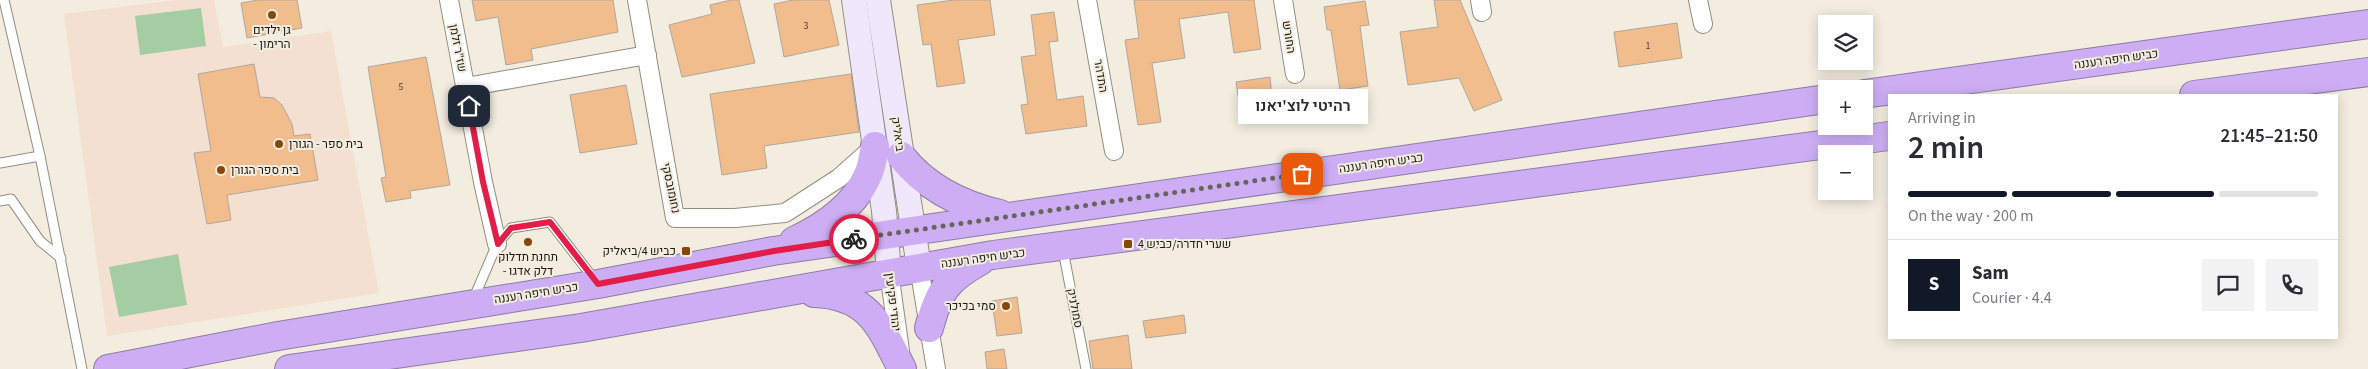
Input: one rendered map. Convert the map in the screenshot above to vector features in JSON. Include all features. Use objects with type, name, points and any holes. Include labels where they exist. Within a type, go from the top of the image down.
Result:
[{"type":"highway","name":"כביש חיפה רעננה","points":[[1873,93],[2368,24]]},
{"type":"highway","points":[[2202,94],[2368,72]]},
{"type":"highway","name":"כביש חיפה רעננה","points":[[108,369],[278,336],[598,284],[774,251],[1818,100]]},
{"type":"highway","name":"כביש חיפה רעננה","points":[[289,369],[581,328],[993,255],[1888,136]]},
{"type":"highway","points":[[774,251],[832,220],[853,199],[868,176],[875,146]]},
{"type":"highway","points":[[901,156],[928,184],[953,199],[978,209],[1008,216]]},
{"type":"highway","points":[[929,328],[942,291],[953,278],[993,255]]},
{"type":"highway","points":[[783,293],[832,294],[850,298],[862,306],[876,322],[903,369]]},
{"type":"main road","name":"ביאליק","points":[[854,0],[875,146],[900,232],[919,267]]},
{"type":"main road","name":"ביאליק","points":[[878,0],[901,156],[900,232]]},
{"type":"main road","name":"יהודי פקיעין","points":[[889,272],[900,232]]},
{"type":"street","name":"שז\"ר זלמן","points":[[449,0],[483,182],[498,244]]},
{"type":"street","name":"נחומובסקי","points":[[637,0],[675,218],[736,218],[786,213],[839,178],[875,146]]},
{"type":"street","name":"התדהר","points":[[1087,0],[1114,151]]},
{"type":"street","name":"החורש","points":[[1283,0],[1295,74]]},
{"type":"street","points":[[1698,0],[1703,24]]},
{"type":"street","points":[[466,87],[647,55]]},
{"type":"street","points":[[919,267],[936,369]]},
{"type":"street","name":"יהודי פקיעין","points":[[889,272],[903,369]]},
{"type":"lane","points":[[4,0],[40,156],[82,369]]},
{"type":"lane","points":[[0,163],[40,156]]},
{"type":"lane","points":[[0,202],[11,200],[40,241],[61,258]]},
{"type":"lane","points":[[472,304],[498,244],[511,228],[550,222],[598,284]]},
{"type":"lane","name":"סמולניק","points":[[1063,247],[1086,369]]},
{"type":"shaded area","name":"בית ספר הגורן","points":[[176,0],[214,0],[223,47],[331,31],[379,293],[107,336],[64,14]]},
{"type":"green space","points":[[201,8],[206,46],[140,55],[135,16]]},
{"type":"green space","points":[[178,254],[187,305],[119,317],[109,267]]},
{"type":"building","name":"גן ילדים - הרימון","points":[[258,0],[297,0],[302,28],[247,38],[241,3]]},
{"type":"building","points":[[472,0],[613,0],[618,32],[531,49],[533,60],[506,65],[498,17],[476,21]]},
{"type":"building","points":[[739,0],[755,63],[682,77],[669,25],[712,14],[710,5]]},
{"type":"building","points":[[793,0],[829,0],[839,45],[784,57],[774,4]]},
{"type":"building","points":[[954,0],[990,0],[995,35],[958,40],[965,83],[937,87],[931,44],[923,45],[917,5]]},
{"type":"building","points":[[1134,0],[1254,0],[1261,49],[1234,53],[1228,12],[1179,19],[1185,58],[1152,63],[1161,122],[1138,125],[1125,40],[1139,38]]},
{"type":"building","points":[[1434,0],[1460,0],[1502,100],[1474,111],[1459,78],[1408,85],[1400,32],[1438,27]]},
{"type":"building","points":[[1365,1],[1369,25],[1360,26],[1368,86],[1340,90],[1331,30],[1327,30],[1324,7]]},
{"type":"building","points":[[1054,12],[1058,41],[1049,42],[1057,100],[1083,96],[1087,126],[1026,134],[1021,105],[1028,104],[1021,57],[1036,55],[1031,15]]},
{"type":"building","points":[[1677,23],[1682,58],[1619,67],[1614,32]]},
{"type":"building","points":[[426,57],[450,185],[410,191],[411,198],[386,202],[381,178],[386,177],[368,67]]},
{"type":"building","name":"בית ספר - הגורן","points":[[254,64],[260,97],[274,98],[282,105],[292,124],[294,136],[310,134],[318,180],[227,195],[231,220],[207,224],[194,153],[211,151],[198,74]]},
{"type":"building","points":[[851,74],[859,132],[764,146],[767,168],[722,175],[710,94]]},
{"type":"building","points":[[1270,77],[1273,105],[1240,109],[1236,82]]},
{"type":"building","points":[[626,85],[637,144],[580,153],[570,95]]},
{"type":"building","points":[[1017,297],[1022,333],[997,336],[992,301]]},
{"type":"building","points":[[1184,315],[1186,333],[1146,338],[1143,321]]},
{"type":"building","points":[[1128,335],[1132,369],[1093,369],[1089,341]]},
{"type":"building","points":[[1004,349],[1007,369],[987,369],[985,352]]},
{"type":"way so far","points":[[854,239],[1302,174]]},
{"type":"place","name":"גן ילדים - הרימון","points":[[272,15]]},
{"type":"place","name":"בית ספר - הגורן","points":[[279,144]]},
{"type":"place","name":"בית ספר הגורן","points":[[221,170]]},
{"type":"place","name":"רהיטי לוצ'יאנו","points":[[1302,174]]},
{"type":"place","name":"תחנת תדלוק - דלק אדגו","points":[[528,242]]},
{"type":"place","name":"שערי חדרה/כביש 4","points":[[1128,244]]},
{"type":"place","name":"כביש 4/ביאליק","points":[[686,251]]},
{"type":"place","name":"סמי בכיכר","points":[[1006,306]]},
{"type":"route","points":[[469,106],[483,182],[498,244],[511,228],[550,222],[598,284],[774,251],[854,239]]}]
